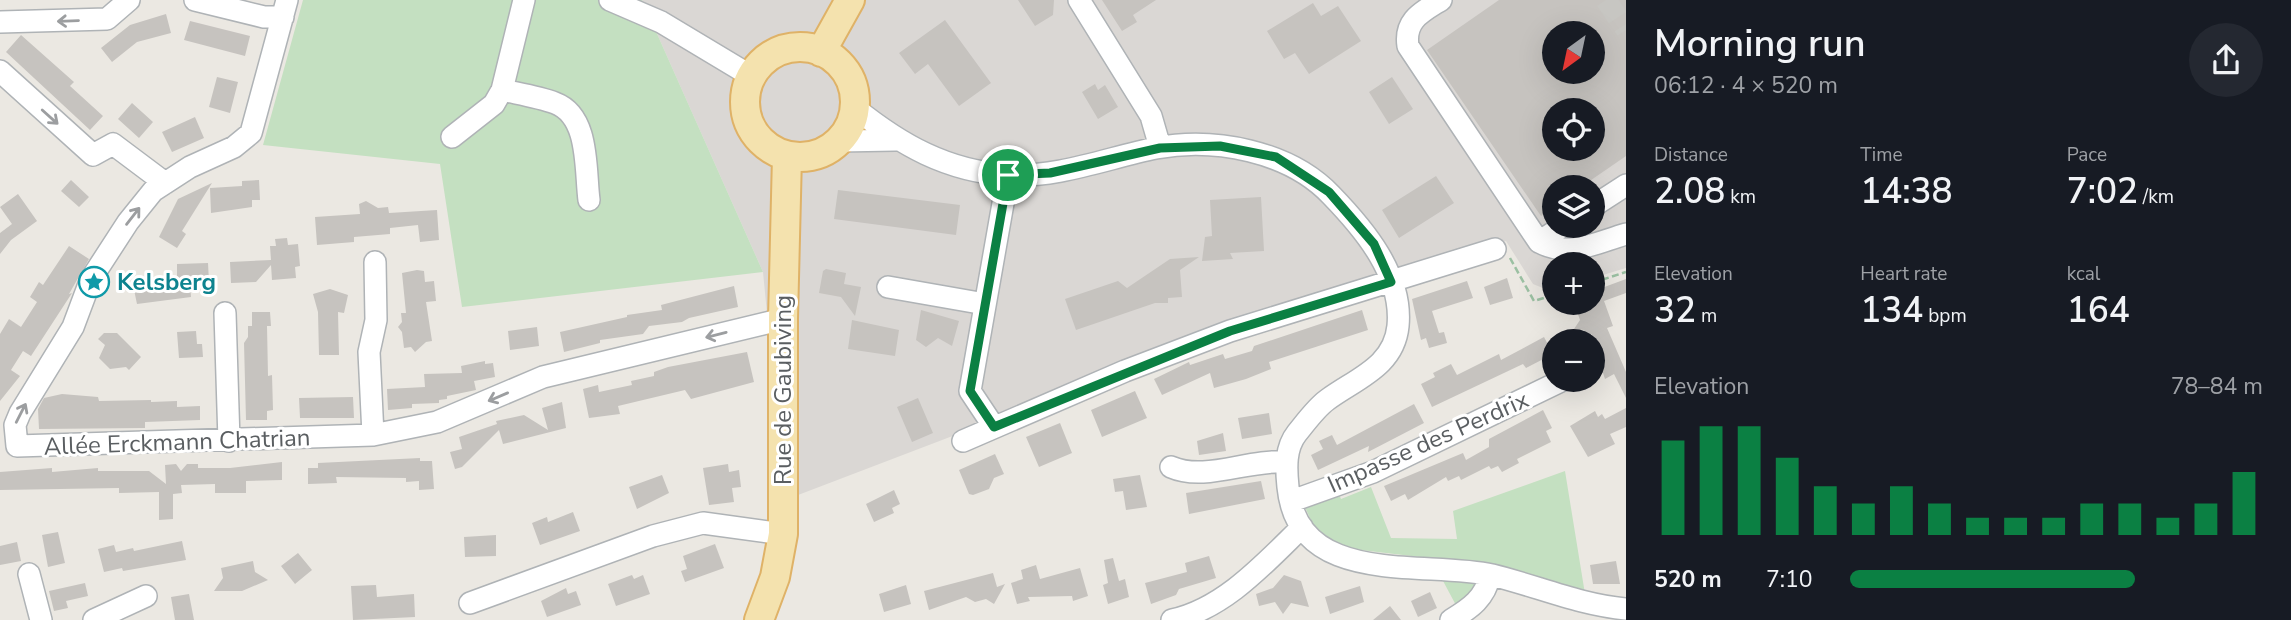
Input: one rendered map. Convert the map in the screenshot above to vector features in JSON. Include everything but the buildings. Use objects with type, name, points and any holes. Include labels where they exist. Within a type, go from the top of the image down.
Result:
[{"type":"main road","points":[[821,52],[850,0]]},
{"type":"main road","points":[[805,48],[821,52],[836,61],[847,74],[854,90],[855,108],[850,126],[839,141],[824,152],[806,157],[787,156],[765,144],[749,125],[745,108],[746,91],[751,76],[774,53],[805,48]]},
{"type":"main road","name":"Rue de Gaubiving","points":[[759,620],[775,577],[783,534],[783,319],[787,156]]},
{"type":"street","points":[[0,22],[107,19],[128,0]]},
{"type":"street","points":[[195,0],[264,17],[285,9]]},
{"type":"street","points":[[452,137],[494,104],[502,90],[524,0]]},
{"type":"street","points":[[610,0],[661,22],[751,76]]},
{"type":"street","points":[[1079,0],[1151,116],[1160,148]]},
{"type":"street","points":[[1441,0],[1415,16],[1406,34],[1408,46],[1539,242],[1555,250],[1568,251],[1626,234]]},
{"type":"street","name":"Allée Erckmann Chatrian","points":[[285,9],[251,133],[234,147],[190,167],[153,191],[128,222],[91,279],[73,327],[20,413],[9,446],[373,435],[437,422],[544,377],[783,319]]},
{"type":"street","points":[[0,71],[93,155],[113,144],[165,183]]},
{"type":"street","points":[[502,90],[557,104],[574,116],[581,133],[589,200]]},
{"type":"street","points":[[855,108],[895,140],[962,169],[1008,175],[1050,173],[1160,148],[1220,146],[1276,157],[1329,192],[1374,244],[1391,282],[1398,327],[1388,355],[1366,377],[1326,401],[1294,436],[1286,462],[1292,501],[1302,527],[1319,545],[1341,558],[1490,575],[1602,607],[1626,609]]},
{"type":"street","points":[[839,141],[895,140]]},
{"type":"street","points":[[994,427],[970,391],[1008,175]]},
{"type":"street","points":[[1605,199],[1626,185]]},
{"type":"street","points":[[1539,242],[1545,238]]},
{"type":"street","points":[[963,441],[1230,331],[1495,249]]},
{"type":"street","points":[[373,435],[369,352],[376,320],[375,262]]},
{"type":"street","points":[[888,287],[985,304]]},
{"type":"street","points":[[225,313],[229,441]]},
{"type":"street","name":"Impasse des Perdrix","points":[[1292,501],[1373,472],[1542,390]]},
{"type":"street","points":[[1171,467],[1186,474],[1271,461],[1286,462]]},
{"type":"street","points":[[470,603],[653,536],[703,523],[783,534]]},
{"type":"street","points":[[1172,620],[1197,615],[1254,574],[1302,527]]},
{"type":"street","points":[[29,574],[41,620]]},
{"type":"street","points":[[1451,620],[1472,607],[1486,589],[1490,575]]},
{"type":"street","points":[[94,620],[146,596]]},
{"type":"path","points":[[1495,249],[1512,259],[1534,301],[1542,299]]},
{"type":"path","points":[[1605,279],[1626,272]]},
{"type":"shaded area","points":[[642,0],[1626,0],[1626,268],[1605,274],[1605,252],[1542,252],[1542,288],[1533,284],[1506,241],[1398,274],[1372,276],[785,500],[763,272]]},
{"type":"green space","points":[[303,0],[642,0],[763,272],[462,307],[440,164],[263,145]]},
{"type":"green space","points":[[1565,471],[1585,594],[1462,562],[1344,548],[1314,527],[1304,505],[1338,492],[1341,499],[1371,487],[1391,538],[1457,539],[1453,511]]},
{"type":"green space","points":[[1442,579],[1477,583],[1478,584],[1458,609]]},
{"type":"tunnel","points":[[1606,0],[1626,30]]},
{"type":"place","name":"Kelsberg","points":[[94,282]]},
{"type":"route","points":[[1220,146],[1276,157],[1329,192],[1374,244],[1391,282],[1230,331],[1125,371],[994,427],[970,391],[1008,175],[1050,173],[1160,148],[1220,146]]}]
